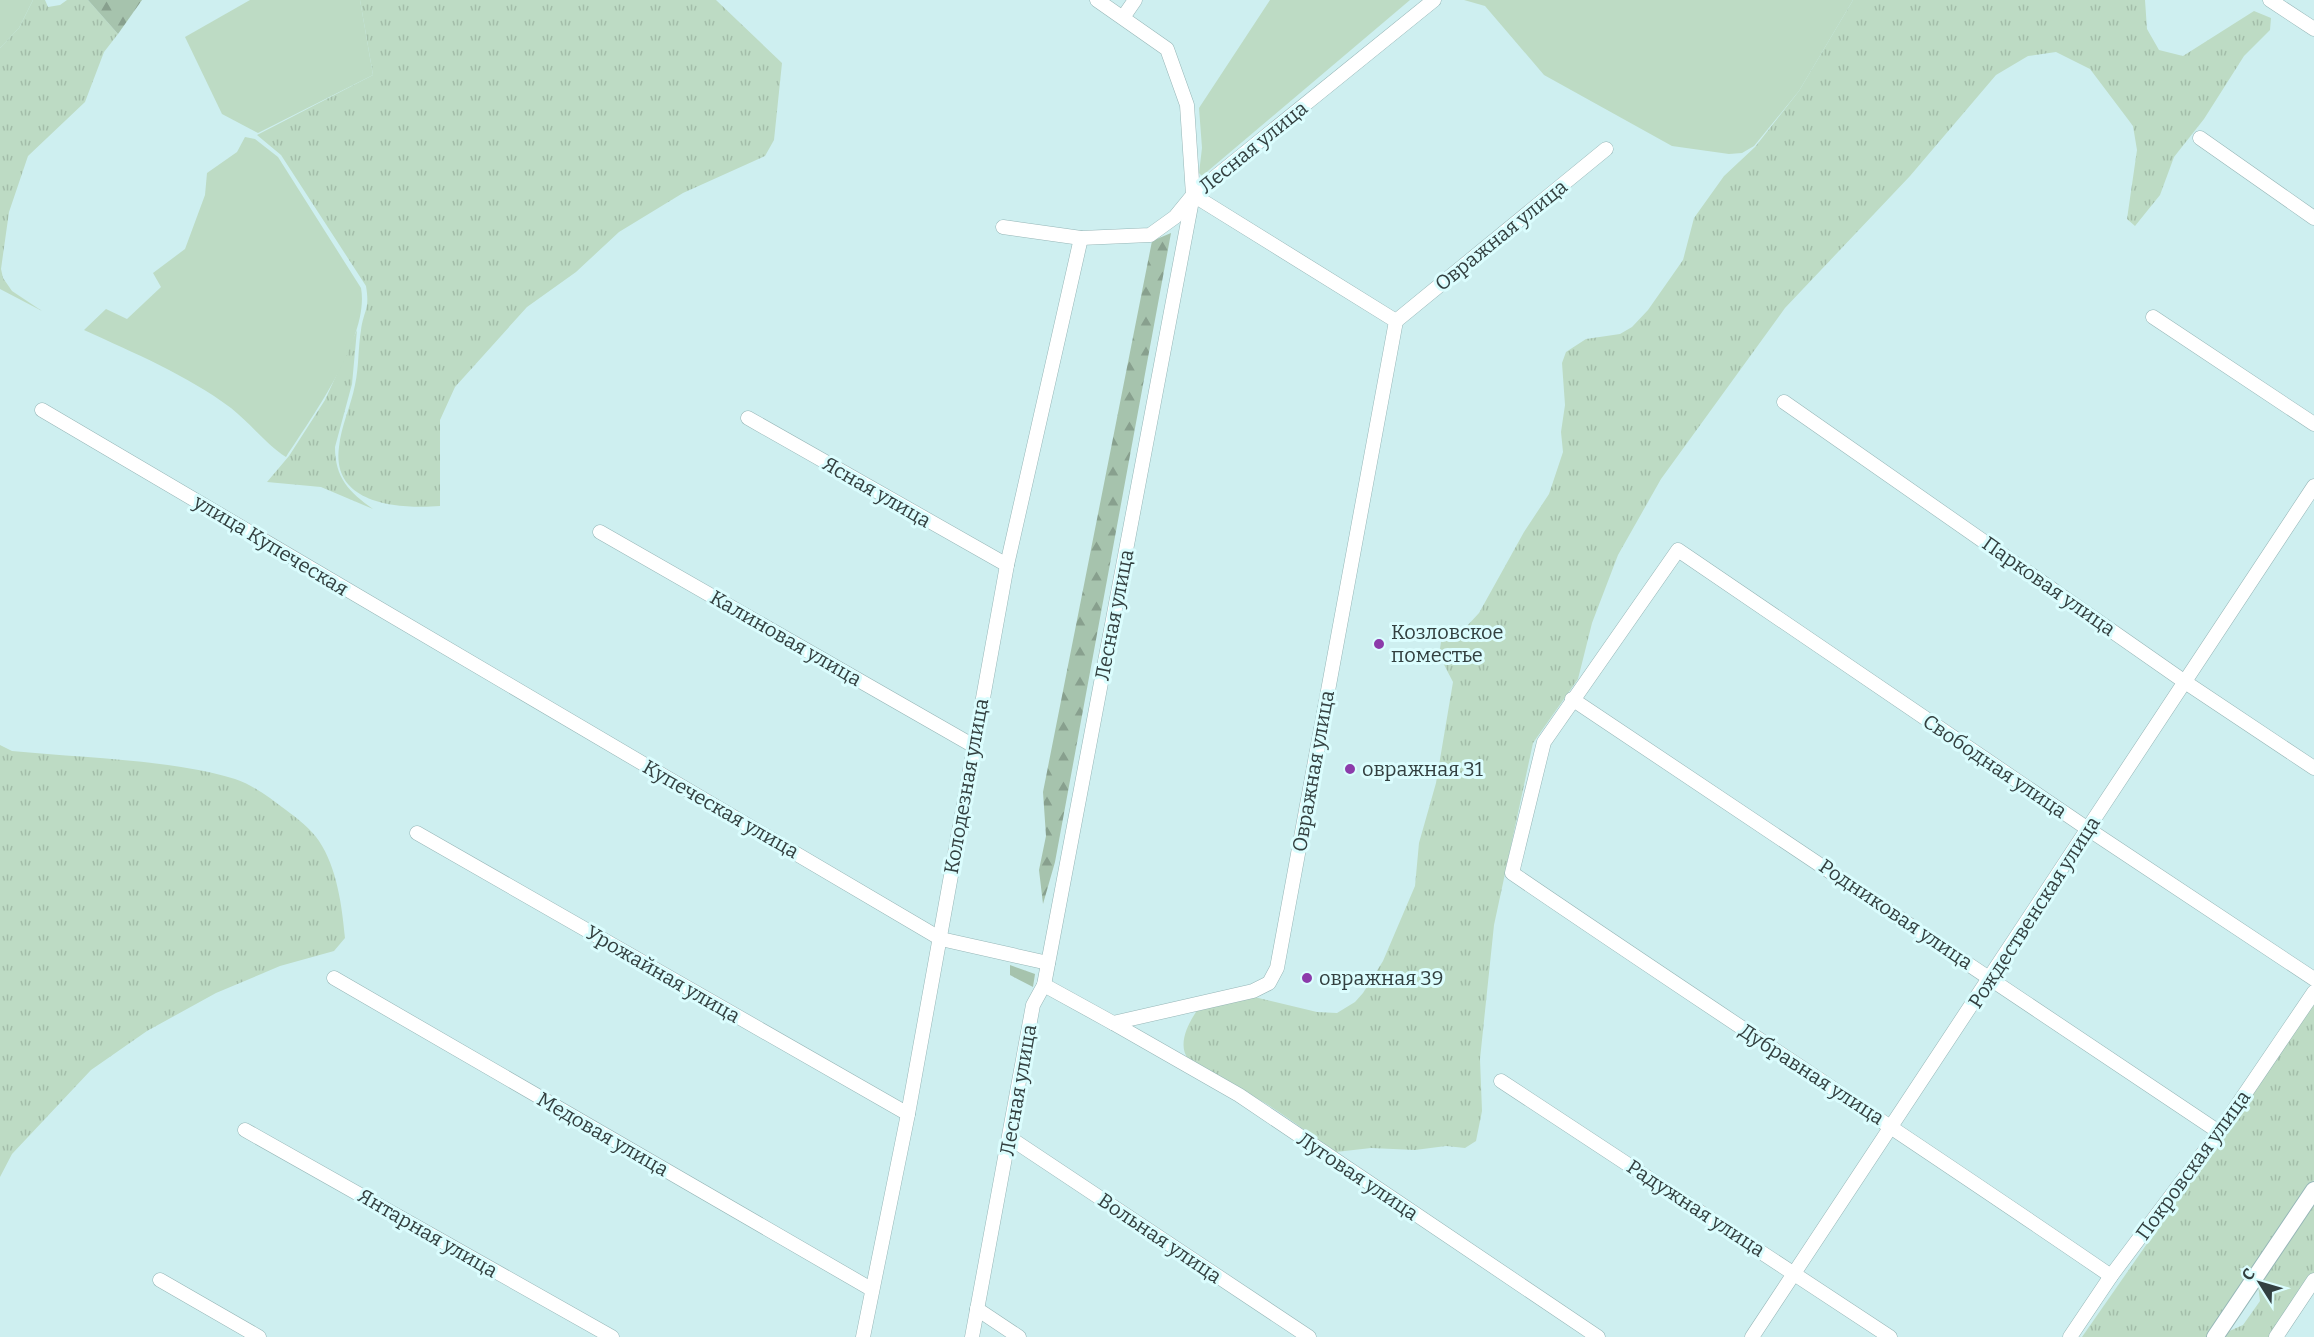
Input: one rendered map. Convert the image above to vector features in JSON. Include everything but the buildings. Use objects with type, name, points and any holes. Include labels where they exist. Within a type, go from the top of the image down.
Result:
[{"type":"main road","points":[[2215,1337],[2314,1190]]},
{"type":"street","points":[[1003,227],[1082,238],[1150,235],[1175,217],[1193,195],[1187,105],[1167,49],[1124,16],[1097,0]]},
{"type":"street","points":[[1124,16],[1135,0]]},
{"type":"street","name":"Лесная улица","points":[[972,1337],[1033,1005],[1044,985],[1193,195],[1434,0]]},
{"type":"street","points":[[2270,0],[2314,29]]},
{"type":"street","points":[[2200,138],[2314,218]]},
{"type":"street","name":"Овражная улица","points":[[1113,1023],[1253,991],[1269,984],[1277,968],[1396,321],[1606,149]]},
{"type":"street","points":[[1193,195],[1396,321]]},
{"type":"street","name":"Колодезная улица","points":[[863,1337],[908,1114],[972,745],[1006,565],[1082,238]]},
{"type":"street","points":[[2153,317],[2314,424]]},
{"type":"street","name":"Парковая улица","points":[[1784,402],[2314,768]]},
{"type":"street","name":"улица Купеческая","points":[[42,410],[501,680]]},
{"type":"street","name":"Ясная улица","points":[[748,418],[1006,565]]},
{"type":"street","name":"Рождественская улица","points":[[1752,1337],[2314,486]]},
{"type":"street","name":"Калиновая улица","points":[[600,532],[972,745]]},
{"type":"street","name":"Свободная улица","points":[[1572,699],[1677,550],[2088,829],[2314,979]]},
{"type":"street","name":"Купеческая улица","points":[[501,680],[940,939],[1048,963]]},
{"type":"street","name":"Дубравная улица","points":[[1572,699],[1544,742],[1512,873],[1759,1041],[1893,1126],[2111,1276]]},
{"type":"street","name":"Родниковая улица","points":[[1572,699],[1991,976],[2219,1132]]},
{"type":"street","name":"Урожайная улица","points":[[417,833],[908,1114]]},
{"type":"street","name":"Медовая улица","points":[[334,978],[871,1289]]},
{"type":"street","points":[[1044,985],[1113,1023]]},
{"type":"street","name":"Покровская улица","points":[[2070,1337],[2111,1276],[2219,1132],[2314,992]]},
{"type":"street","name":"Луговая улица","points":[[1113,1023],[1239,1095],[1598,1337]]},
{"type":"street","name":"Радужная улица","points":[[1501,1080],[1796,1272],[1890,1337]]},
{"type":"street","name":"Янтарная улица","points":[[245,1130],[612,1337]]},
{"type":"street","name":"Вольная улица","points":[[1010,1138],[1309,1337]]},
{"type":"street","points":[[160,1280],[259,1337]]},
{"type":"street","points":[[2276,1337],[2314,1280]]},
{"type":"street","points":[[977,1309],[1019,1337]]},
{"type":"green space","points":[[0,0],[33,0],[19,28],[0,48]]},
{"type":"green space","points":[[33,0],[45,0],[48,7],[60,5],[67,0],[88,0],[118,34],[104,52],[85,102],[28,156],[9,212],[1,269],[3,278],[12,291],[42,311],[0,289],[0,48],[19,28]]},
{"type":"green space","points":[[88,0],[142,0],[118,34]]},
{"type":"green space","points":[[250,0],[360,0],[373,75],[258,133],[222,114],[185,37]]},
{"type":"green space","points":[[360,0],[716,0],[782,63],[774,140],[765,156],[683,193],[619,232],[576,272],[527,307],[455,387],[440,420],[440,506],[388,504],[357,492],[346,481],[339,466],[339,447],[356,378],[361,330],[367,305],[366,286],[281,155],[257,135],[373,75]]},
{"type":"green space","points":[[1270,0],[1410,0],[1202,176],[1199,173],[1202,148],[1199,108]]},
{"type":"green space","points":[[1464,0],[1853,0],[1799,91],[1754,146],[1742,153],[1729,154],[1672,146],[1544,75],[1485,6]]},
{"type":"green space","points":[[1853,0],[2145,0],[2147,29],[2159,50],[2183,56],[2254,11],[2271,18],[2270,30],[2244,56],[2204,119],[2174,157],[2160,195],[2135,226],[2127,219],[2137,150],[2133,126],[2090,69],[2056,52],[2028,56],[1996,75],[1910,176],[1785,308],[1661,479],[1618,555],[1592,623],[1578,679],[1533,743],[1494,925],[1480,1059],[1482,1111],[1476,1141],[1465,1148],[1446,1146],[1415,1150],[1371,1148],[1336,1152],[1266,1104],[1196,1067],[1185,1054],[1184,1048],[1185,1034],[1191,1020],[1198,1009],[1250,996],[1317,1012],[1337,1013],[1355,1002],[1363,993],[1383,961],[1415,886],[1419,843],[1436,783],[1453,682],[1439,655],[1441,642],[1451,632],[1467,626],[1479,613],[1524,532],[1549,494],[1563,452],[1561,432],[1565,405],[1562,363],[1566,352],[1586,339],[1620,334],[1632,327],[1648,310],[1683,260],[1694,218],[1724,176],[1755,147],[1799,91]]},
{"type":"green space","points":[[245,137],[255,139],[278,157],[361,288],[361,307],[357,329],[348,352],[324,398],[286,457],[231,408],[214,396],[160,365],[84,330],[106,309],[127,319],[161,287],[153,273],[185,249],[205,195],[207,173],[237,152]]},
{"type":"green space","points":[[1171,233],[1055,862],[1043,904],[1039,870],[1046,836],[1043,792],[1152,241]]},
{"type":"green space","points":[[357,330],[352,384],[335,447],[338,467],[345,483],[373,509],[321,487],[267,482],[289,456],[325,400]]},
{"type":"green space","points":[[0,745],[12,751],[182,767],[235,779],[255,788],[299,820],[319,841],[334,875],[345,938],[334,951],[280,966],[216,993],[147,1031],[91,1070],[12,1154],[0,1177]]},
{"type":"green space","points":[[1010,965],[1035,974],[1033,987],[1010,975]]},
{"type":"green space","points":[[2314,1004],[2314,1180],[2208,1337],[2082,1337]]},
{"type":"green space","points":[[2314,1201],[2314,1274],[2271,1337],[2223,1337],[2225,1333],[2243,1325],[2260,1301],[2258,1285]]},
{"type":"place","name":"Козловское поместье","points":[[1379,644]]},
{"type":"place","name":"овражная 31","points":[[1350,769]]},
{"type":"place","name":"овражная 39","points":[[1307,978]]}]
